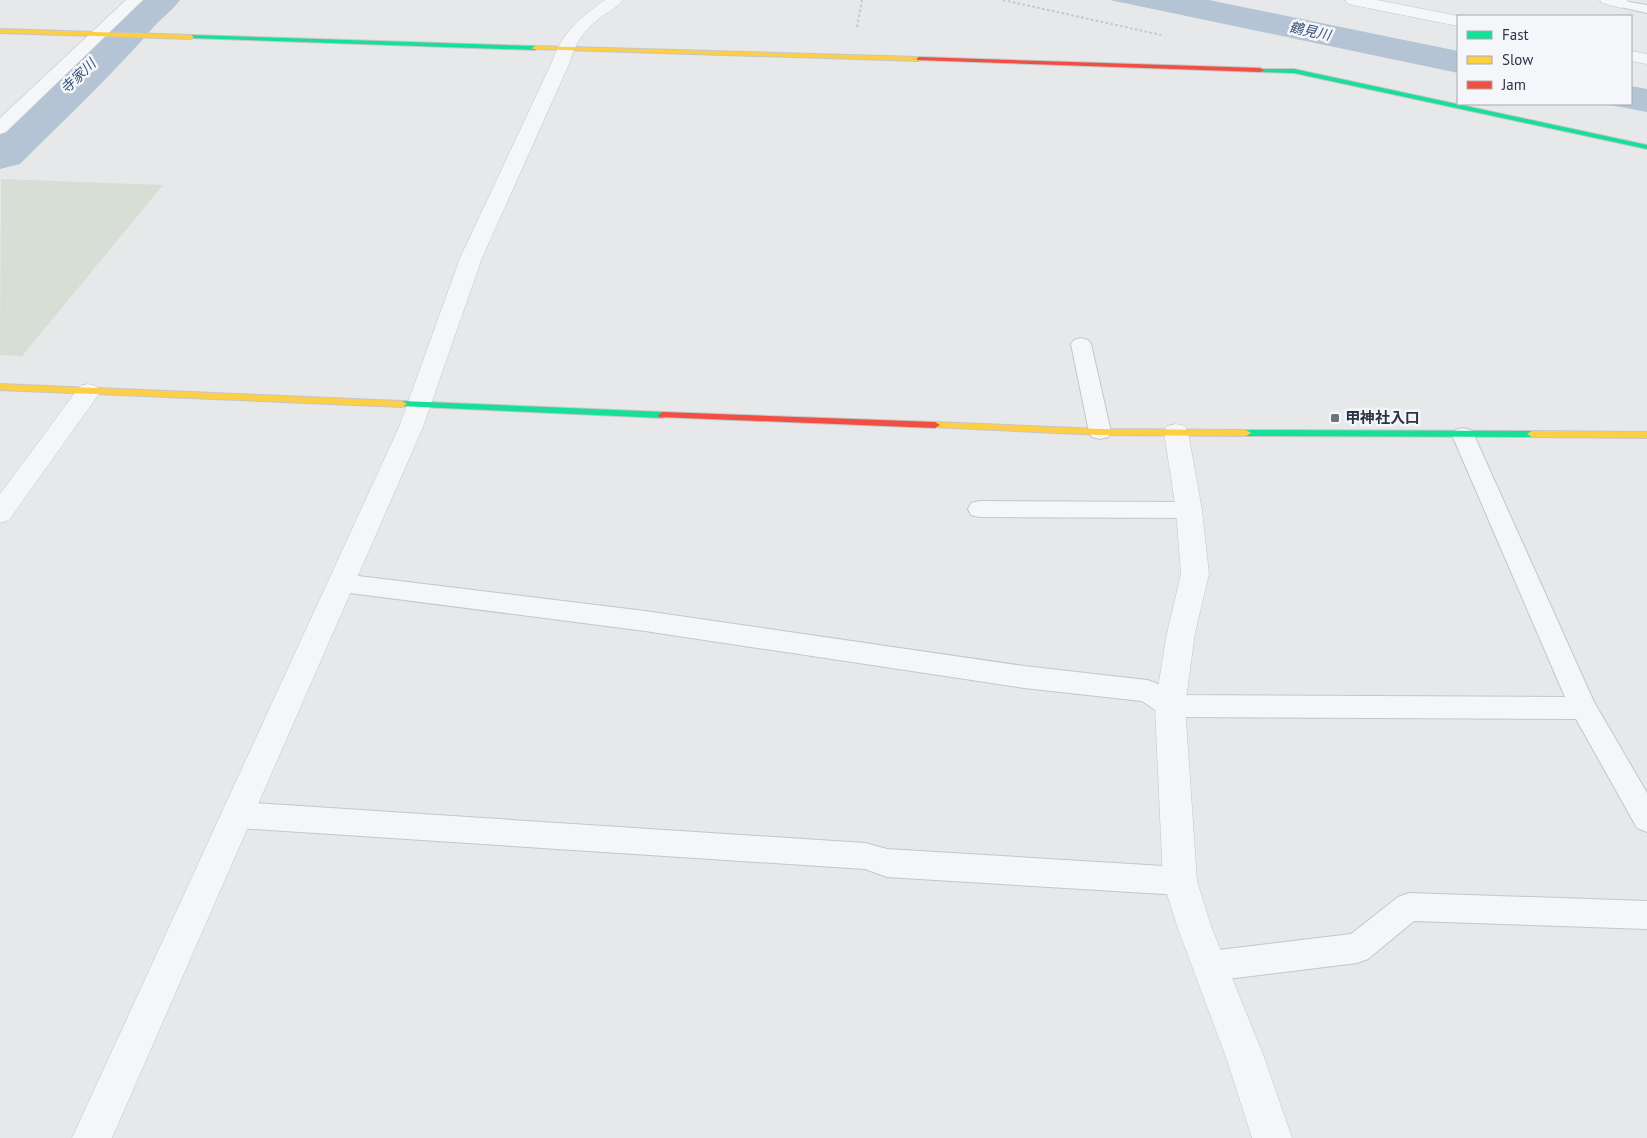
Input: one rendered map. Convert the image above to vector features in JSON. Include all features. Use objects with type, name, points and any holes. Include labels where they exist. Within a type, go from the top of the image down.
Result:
[{"type":"street","points":[[0,128],[105,34],[135,0]]},
{"type":"street","points":[[92,1138],[342,583],[420,405],[471,258],[561,62],[564,48],[572,33],[615,0]]},
{"type":"street","points":[[1353,0],[1457,21]]},
{"type":"street","points":[[0,31],[1294,71],[1647,147]]},
{"type":"street","points":[[1632,56],[1647,59]]},
{"type":"street","points":[[0,387],[1100,432],[1647,435]]},
{"type":"street","points":[[0,513],[88,392]]},
{"type":"street","points":[[1176,432],[1189,510],[1195,574],[1181,633],[1170,706],[1180,881],[1194,926],[1246,1057],[1272,1138]]},
{"type":"lane","points":[[1614,2],[1647,8]]},
{"type":"lane","points":[[1081,344],[1100,432]]},
{"type":"lane","points":[[1463,435],[1583,708],[1647,820]]},
{"type":"lane","points":[[979,509],[1189,510]]},
{"type":"lane","points":[[342,583],[645,621],[1024,677],[1147,691],[1170,706],[1583,708]]},
{"type":"lane","points":[[238,815],[865,856],[887,863],[1180,881]]},
{"type":"lane","points":[[1211,966],[1357,948],[1409,907],[1647,916]]},
{"type":"path","points":[[1003,0],[1168,36]]},
{"type":"shaded area","points":[[1,179],[163,185],[22,356],[0,355]]},
{"type":"water","name":"鶴見川","points":[[1110,0],[1209,0],[1457,51],[1457,73]]},
{"type":"water","points":[[1632,86],[1647,89],[1647,112],[1610,105],[1632,105]]},
{"type":"waterway","name":"寺家川","points":[[0,152],[117,39],[135,18],[156,0]]},
{"type":"traffic: fast","points":[[191,37],[535,48]]},
{"type":"traffic: fast","points":[[1260,70],[1294,71],[1647,147]]},
{"type":"traffic: fast","points":[[402,404],[663,415]]},
{"type":"traffic: fast","points":[[1246,433],[1532,434]]},
{"type":"traffic: slow","points":[[0,31],[191,37]]},
{"type":"traffic: slow","points":[[535,48],[919,59]]},
{"type":"traffic: slow","points":[[0,387],[402,404]]},
{"type":"traffic: slow","points":[[935,425],[1100,432],[1246,433]]},
{"type":"traffic: slow","points":[[1532,434],[1647,435]]},
{"type":"traffic: jam","points":[[919,59],[1260,70]]},
{"type":"traffic: jam","points":[[663,415],[935,425]]},
{"type":"place","name":"甲神社入口","points":[[1335,418]]}]
